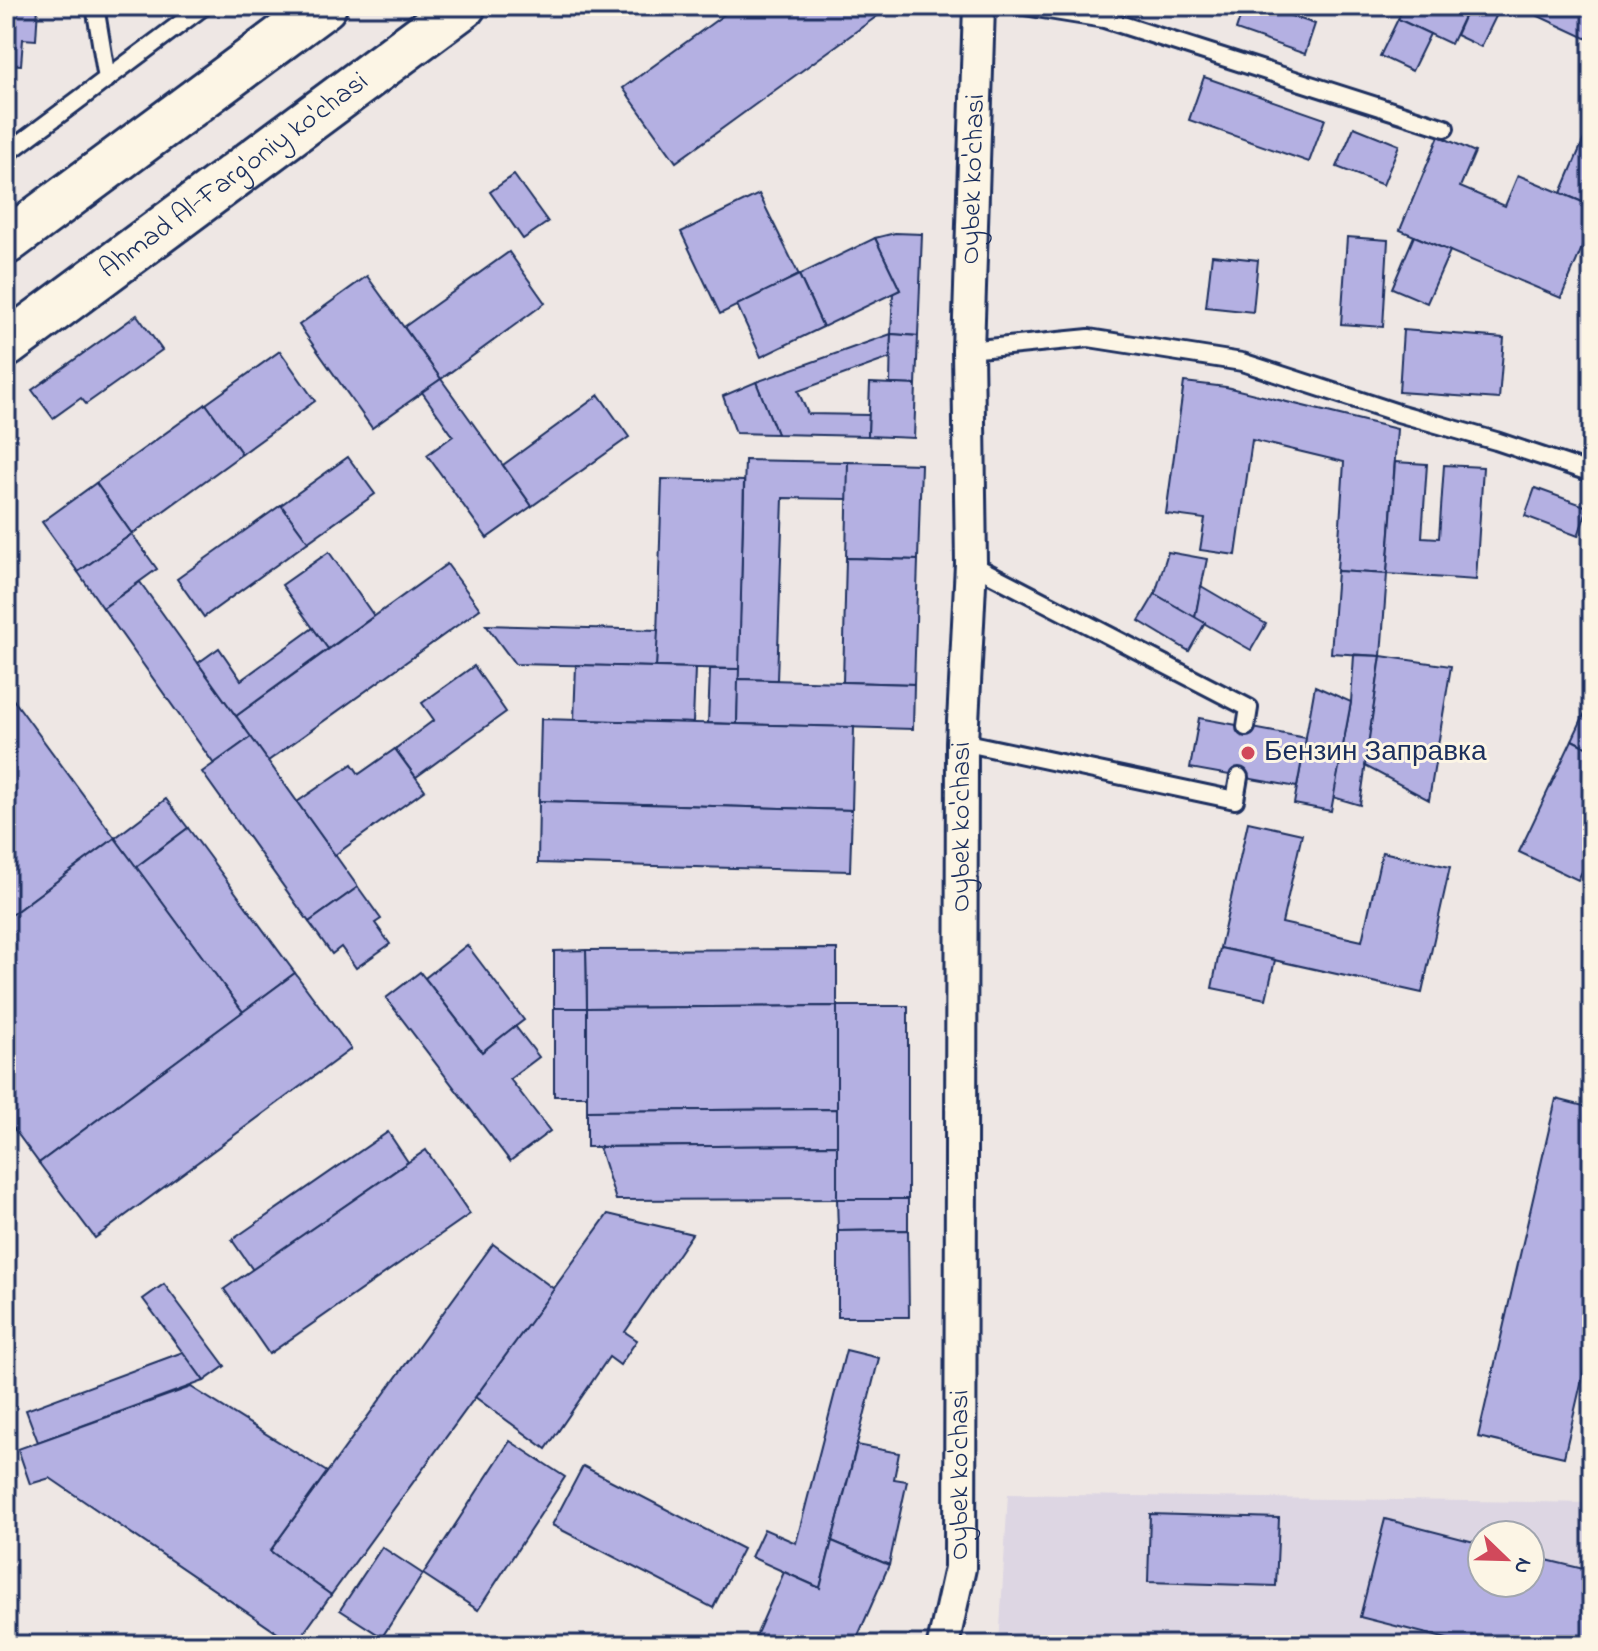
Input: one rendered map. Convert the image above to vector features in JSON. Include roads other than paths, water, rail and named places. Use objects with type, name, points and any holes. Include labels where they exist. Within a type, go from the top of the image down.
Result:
[{"type":"highway","points":[[6,242],[324,6]]},
{"type":"highway","name":"Ahmad Al-Farg'oniy ko'chasi","points":[[6,345],[463,6]]},
{"type":"street","name":"Oybek ko'chasi","points":[[943,1645],[960,1568],[962,742],[971,564],[968,350],[979,6]]},
{"type":"lane","points":[[95,6],[107,79]]},
{"type":"lane","points":[[6,154],[204,6]]},
{"type":"lane","points":[[1024,6],[1104,19],[1445,128]]},
{"type":"lane","points":[[968,350],[1089,338],[1242,362],[1592,473]]},
{"type":"lane","points":[[971,564],[1249,708],[1246,727]]},
{"type":"lane","points":[[962,742],[1235,800],[1239,777]]},
{"type":"place","name":"Бензин Заправка","points":[[1248,753]]}]
